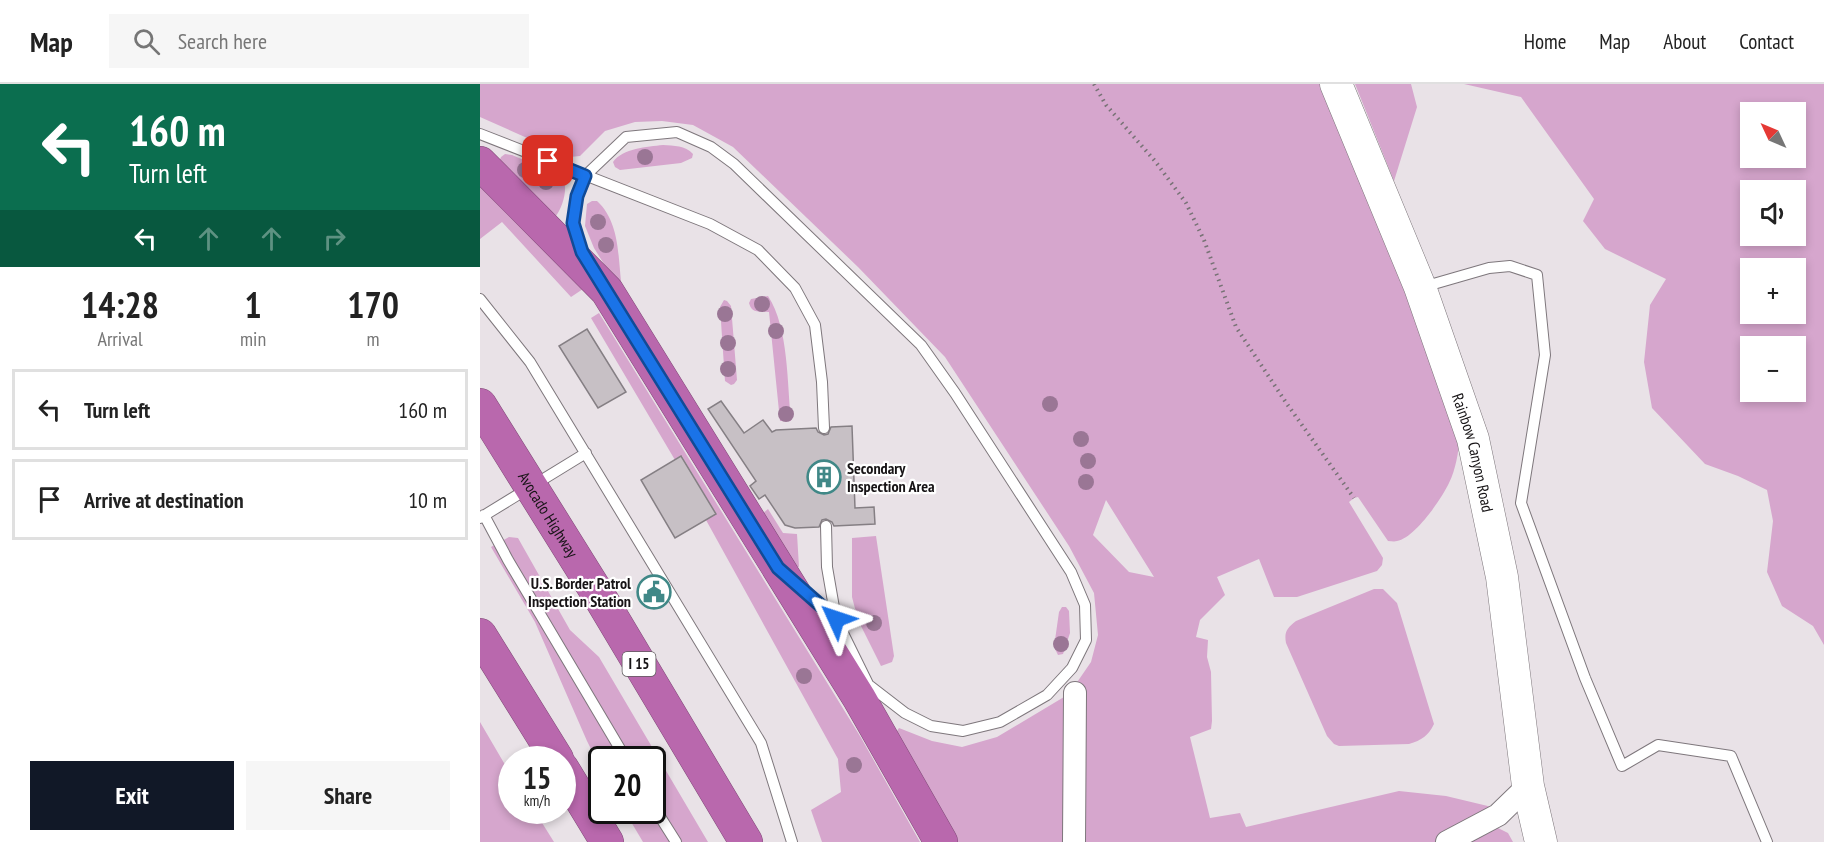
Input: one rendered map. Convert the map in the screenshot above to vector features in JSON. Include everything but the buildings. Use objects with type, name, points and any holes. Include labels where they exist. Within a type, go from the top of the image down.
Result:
[{"type":"highway","points":[[480,163],[607,291],[859,698],[941,842]]},
{"type":"highway","name":"Avocado Highway","points":[[480,405],[601,599],[746,842]]},
{"type":"highway","points":[[480,635],[549,746]]},
{"type":"highway","points":[[576,791],[607,842]]},
{"type":"main road","name":"Rainbow Canyon Road","points":[[1336,84],[1420,287],[1475,450],[1502,577],[1528,786],[1541,842]]},
{"type":"street","points":[[1074,842],[1075,693]]},
{"type":"street","points":[[1447,842],[1498,815],[1528,786]]},
{"type":"lane","points":[[607,291],[582,252],[573,223],[577,196],[585,176],[626,137],[677,132],[711,147],[734,164],[921,345],[955,393],[1071,572],[1084,605],[1086,640],[1072,668],[1047,695],[1000,722],[963,731],[930,726],[870,686]]},
{"type":"lane","points":[[480,134],[710,224],[758,250],[795,288],[814,325],[822,382],[824,428]]},
{"type":"lane","points":[[1420,287],[1489,268],[1510,266],[1537,275],[1545,355],[1521,503],[1585,678],[1622,766],[1658,745],[1731,756],[1767,842]]},
{"type":"lane","points":[[480,299],[530,362],[761,743],[792,842]]},
{"type":"lane","points":[[586,453],[482,516],[618,746]]},
{"type":"lane","points":[[826,526],[827,567],[836,619],[870,686],[924,810]]},
{"type":"lane","points":[[778,568],[836,619]]},
{"type":"lane","points":[[665,824],[676,842]]},
{"type":"path","points":[[1094,84],[1106,105],[1155,161],[1186,203],[1204,240],[1236,327],[1354,498]]},
{"type":"shaded area","points":[[480,84],[1322,84],[1406,280],[1460,438],[1455,467],[1445,490],[1420,525],[1404,538],[1388,541],[1358,497],[1349,502],[1383,558],[1382,565],[1377,571],[1297,597],[1274,597],[1259,559],[1217,577],[1225,595],[1200,620],[1196,637],[1208,640],[1207,657],[1211,672],[1211,729],[1190,737],[1210,818],[1240,813],[1246,827],[1399,791],[1446,796],[1492,807],[1498,828],[1508,833],[1513,842],[957,842],[897,731],[899,728],[932,741],[962,747],[997,737],[1069,694],[1091,662],[1098,635],[1094,593],[1069,546],[945,357],[858,267],[733,147],[693,125],[662,121],[635,122],[605,131],[580,156],[570,157],[480,117]],"holes":[[[1106,500],[1154,577],[1129,572],[1093,535]]]},
{"type":"shaded area","points":[[1355,84],[1411,84],[1417,107],[1394,181]]},
{"type":"shaded area","points":[[1464,84],[1824,84],[1824,645],[1813,626],[1782,606],[1767,572],[1773,521],[1767,490],[1705,464],[1652,408],[1644,362],[1650,305],[1666,279],[1605,249],[1583,221],[1594,199],[1521,97]]},
{"type":"shaded area","points":[[663,145],[686,149],[693,154],[692,158],[681,163],[620,170],[613,162],[617,157],[629,151]]},
{"type":"shaded area","points":[[505,154],[562,176],[565,185],[564,197],[555,217],[499,162]]},
{"type":"shaded area","points":[[480,184],[583,289],[571,297],[502,222],[480,239]]},
{"type":"shaded area","points":[[597,201],[610,218],[618,249],[621,281],[614,280],[594,248],[585,226],[587,204]]},
{"type":"shaded area","points":[[768,296],[775,309],[783,340],[791,421],[780,421],[769,312],[754,310],[749,303],[751,299]]},
{"type":"shaded area","points":[[724,300],[731,306],[737,380],[731,385],[725,381],[720,307]]},
{"type":"shaded area","points":[[599,313],[860,736],[920,842],[822,842],[811,810],[841,792],[838,759],[706,520],[716,514],[682,456],[675,460],[591,318]]},
{"type":"shaded area","points":[[768,509],[783,533],[797,534],[799,567],[796,566],[762,514]]},
{"type":"shaded area","points":[[876,536],[894,656],[892,662],[881,666],[858,620],[852,597],[852,538]]},
{"type":"shaded area","points":[[509,537],[518,538],[570,630],[599,657],[651,746],[590,746],[535,622],[491,547]]},
{"type":"shaded area","points":[[1374,589],[1383,589],[1397,603],[1434,724],[1424,737],[1409,744],[1339,746],[1327,736],[1285,636],[1288,628],[1296,621]]},
{"type":"shaded area","points":[[1062,607],[1066,607],[1069,611],[1070,633],[1063,654],[1058,655],[1054,647],[1059,612]]},
{"type":"shaded area","points":[[480,722],[498,753],[498,824],[543,824],[554,842],[480,842]]},
{"type":"shaded area","points":[[666,771],[708,842],[643,842],[632,824],[666,824]]},
{"type":"place","name":"Secondary Inspection Area","points":[[824,477]]},
{"type":"place","name":"U.S. Border Patrol Inspection Station","points":[[654,592]]},
{"type":"route","points":[[548,161],[585,176],[577,196],[573,223],[582,252],[778,568],[836,619]]}]
